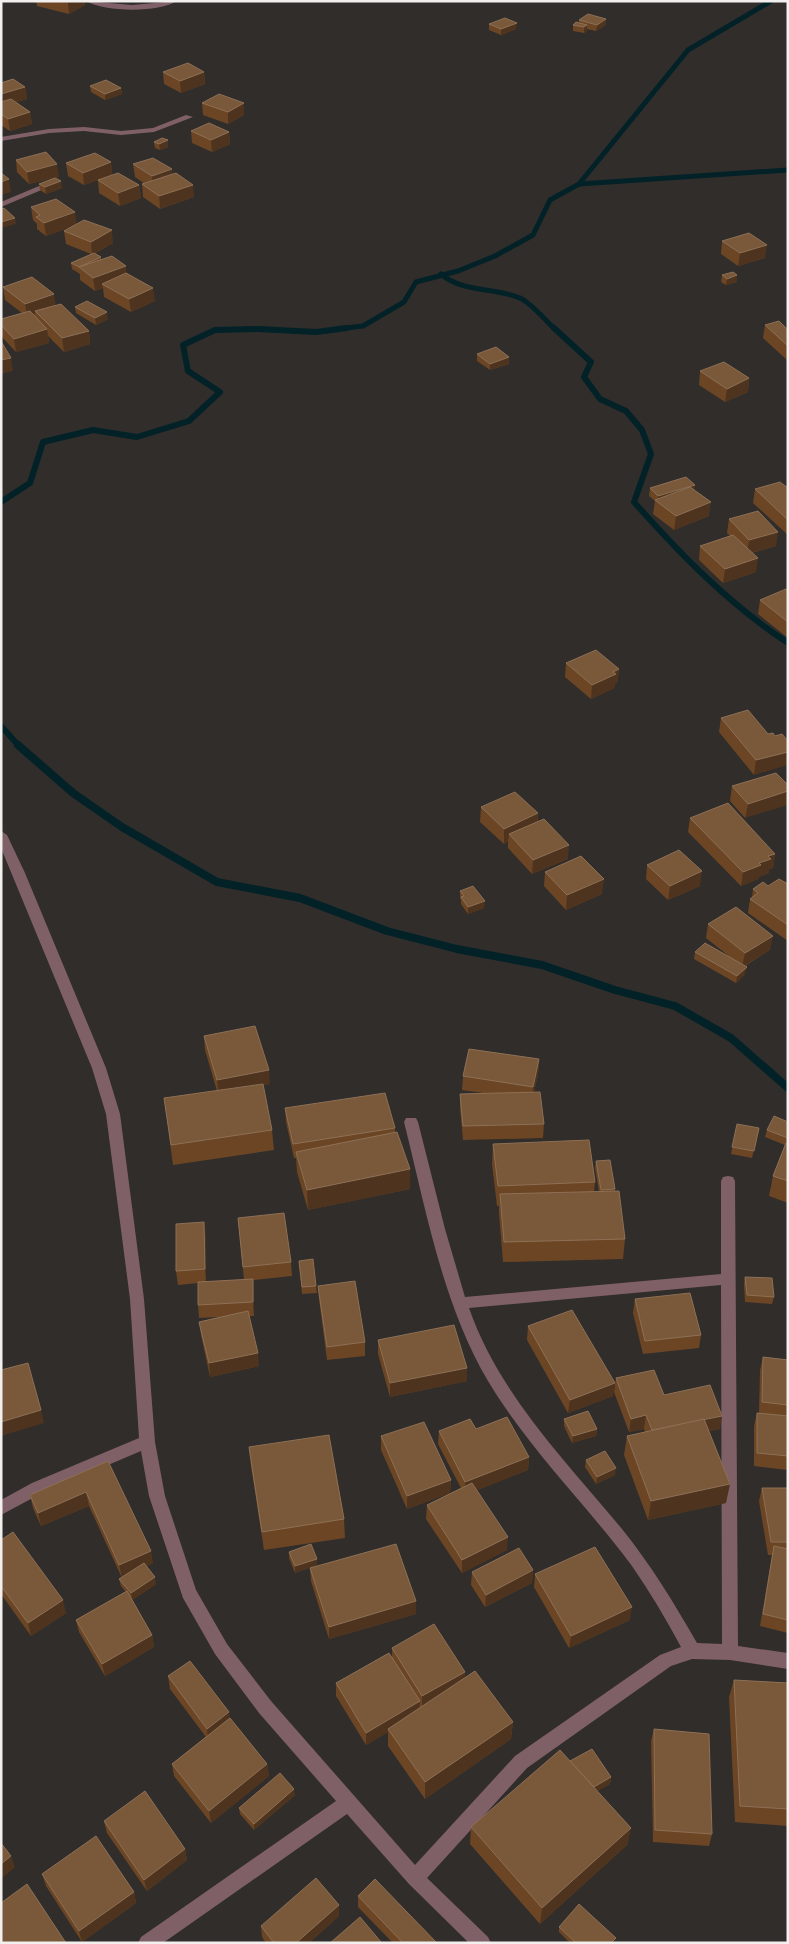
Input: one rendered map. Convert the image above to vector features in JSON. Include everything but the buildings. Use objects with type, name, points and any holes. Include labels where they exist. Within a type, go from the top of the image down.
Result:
[{"type":"street","points":[[89,1],[115,8],[143,7],[174,1]]},
{"type":"street","points":[[1,139],[49,131],[84,129],[121,133],[154,130],[189,118]]},
{"type":"street","points":[[1,205],[60,180]]},
{"type":"street","points":[[1,835],[19,872],[99,1068],[113,1114],[137,1299],[147,1442],[157,1496],[189,1593],[221,1649],[265,1707],[414,1878],[482,1943]]},
{"type":"street","points":[[411,1122],[436,1222],[460,1303],[477,1346],[504,1393],[578,1490],[636,1561],[666,1604],[692,1651]]},
{"type":"street","points":[[728,1181],[726,1279],[730,1652]]},
{"type":"street","points":[[460,1303],[726,1279]]},
{"type":"street","points":[[1,1508],[37,1488],[147,1442]]},
{"type":"street","points":[[414,1878],[521,1762],[666,1660],[692,1651],[730,1652],[788,1662]]},
{"type":"street","points":[[147,1943],[349,1802]]},
{"type":"waterway","points":[[579,184],[688,50],[771,1]]},
{"type":"waterway","points":[[579,184],[788,170]]},
{"type":"waterway","points":[[443,275],[495,256],[533,235],[550,200],[579,184]]},
{"type":"waterway","points":[[337,329],[363,326],[404,302],[416,282],[443,275]]},
{"type":"waterway","points":[[443,275],[469,287],[500,292],[520,298],[533,307],[554,328]]},
{"type":"waterway","points":[[258,329],[316,332],[347,328]]},
{"type":"waterway","points":[[554,328],[591,362],[584,377],[600,399],[626,411],[642,430],[651,454],[634,502],[706,578],[766,628],[788,643]]},
{"type":"waterway","points":[[244,329],[258,329]]},
{"type":"waterway","points":[[1,502],[30,483],[43,442],[93,430],[137,437],[189,421],[220,392],[188,371],[183,345],[215,330],[258,329]]},
{"type":"waterway","points":[[258,329],[264,329]]},
{"type":"waterway","points":[[1,726],[18,745]]},
{"type":"waterway","points":[[18,745],[73,793],[122,827],[217,882],[300,898],[387,931],[457,949],[542,965],[615,990],[675,1006],[731,1038],[788,1088]]}]
